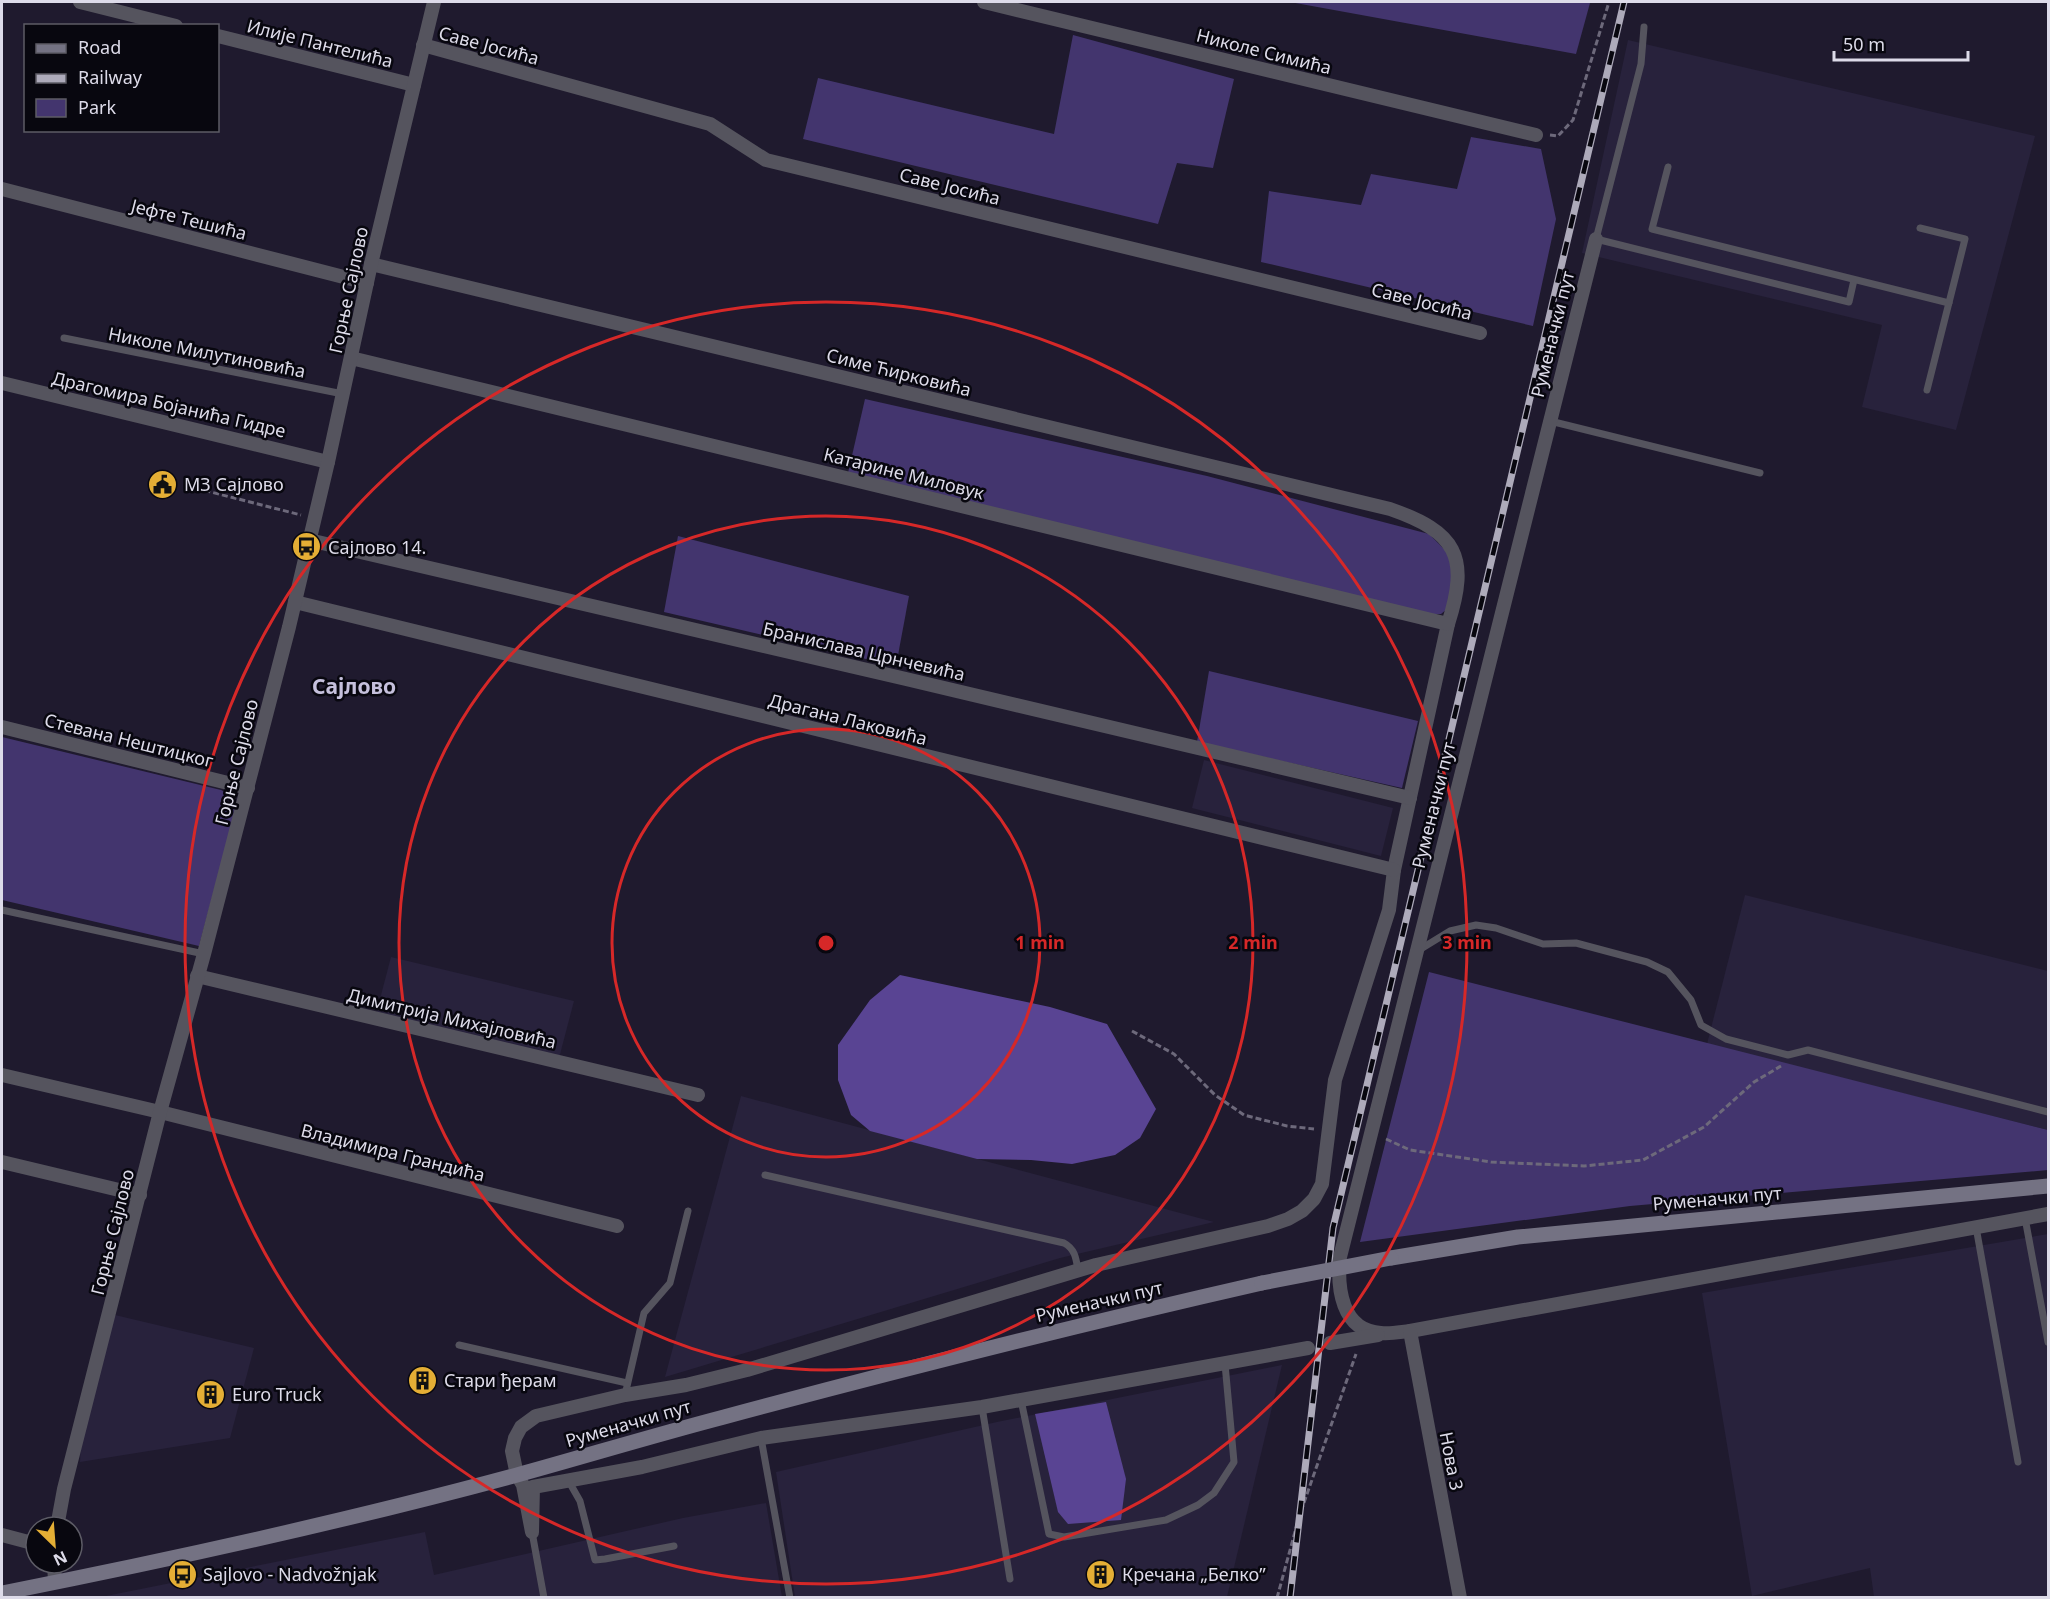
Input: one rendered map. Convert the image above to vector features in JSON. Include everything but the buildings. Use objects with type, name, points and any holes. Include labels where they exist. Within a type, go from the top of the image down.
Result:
[{"type":"main road","name":"Руменачки пут","points":[[2,1593],[34,1592],[55,1582],[313,1527],[517,1475],[915,1366],[1072,1326],[1262,1283],[1518,1237],[2049,1186]]},
{"type":"street","points":[[80,2],[168,24]]},
{"type":"street","name":"Горње Сајлово","points":[[59,1515],[160,1112],[248,788],[295,602],[371,264],[434,2]]},
{"type":"street","name":"Николе Симића","points":[[984,2],[1536,135]]},
{"type":"street","name":"Илије Пантелића","points":[[219,36],[414,85]]},
{"type":"street","name":"Саве Јосића","points":[[423,45],[710,124],[766,160],[1480,333]]},
{"type":"street","name":"Јефте Тешића","points":[[2,189],[367,283]]},
{"type":"street","name":"Руменачки пут","points":[[1596,239],[1340,1257],[1338,1275],[1342,1303],[1356,1324],[1367,1330],[1385,1333],[1410,1330],[2049,1214]]},
{"type":"street","name":"Симе Ћирковића","points":[[371,264],[1367,504],[1418,519],[1447,539],[1453,550],[1457,581],[1456,596],[1394,870],[1389,910],[1335,1080],[1325,1172],[1322,1184],[1309,1205],[1295,1216],[1268,1226],[1078,1271],[747,1370],[687,1385],[626,1389],[588,1405],[544,1413],[521,1427],[513,1445],[513,1460],[517,1475],[523,1485],[532,1532]]},
{"type":"street","name":"Катарине Миловук","points":[[351,358],[1448,624]]},
{"type":"street","name":"Драгомира Бојанића Гидре","points":[[2,383],[328,462]]},
{"type":"street","name":"Бранислава Црнчевића","points":[[309,540],[1410,798]]},
{"type":"street","name":"Драгана Лаковића","points":[[295,602],[1394,870]]},
{"type":"street","name":"Стевана Нештицког","points":[[2,727],[248,788]]},
{"type":"street","name":"Димитрија Михајловића","points":[[197,976],[698,1095]]},
{"type":"street","name":"Владимира Грандића","points":[[2,1076],[160,1112],[617,1226]]},
{"type":"street","points":[[2,1162],[140,1195]]},
{"type":"street","name":"Нова 3","points":[[1410,1330],[1460,1598]]},
{"type":"street","points":[[1330,1343],[1385,1333]]},
{"type":"street","points":[[532,1532],[533,1487],[642,1467],[761,1438],[982,1407],[1308,1348]]},
{"type":"street","points":[[2,1535],[24,1541]]},
{"type":"street","points":[[55,1575],[55,1582]]},
{"type":"lane","points":[[1644,27],[1641,64],[1596,239],[1849,302],[1854,280]]},
{"type":"lane","points":[[1668,167],[1652,229],[1949,303]]},
{"type":"lane","points":[[1920,228],[1965,239],[1927,390]]},
{"type":"lane","name":"Николе Милутиновића","points":[[64,338],[343,394]]},
{"type":"lane","points":[[1550,421],[1760,473]]},
{"type":"lane","points":[[2,910],[204,954]]},
{"type":"lane","points":[[1417,951],[1450,931],[1476,925],[1496,928],[1543,944],[1576,944],[1647,962],[1668,972],[1691,1000],[1701,1025],[1726,1039],[1788,1055],[1808,1050],[2049,1112]]},
{"type":"lane","points":[[765,1175],[1064,1243],[1074,1252],[1078,1271]]},
{"type":"lane","points":[[459,1345],[626,1389],[644,1313],[670,1283],[688,1211]]},
{"type":"lane","points":[[2025,1218],[2049,1342]]},
{"type":"lane","points":[[1976,1227],[2018,1462]]},
{"type":"lane","points":[[1021,1400],[1049,1534],[1064,1537],[1166,1520],[1198,1505],[1214,1493],[1234,1462],[1225,1364]]},
{"type":"lane","points":[[982,1407],[1010,1579]]},
{"type":"lane","points":[[761,1438],[790,1598]]},
{"type":"lane","points":[[568,1480],[580,1501],[595,1560],[674,1546]]},
{"type":"lane","points":[[532,1532],[544,1598]]},
{"type":"path","points":[[1536,135],[1558,136],[1573,120],[1610,2]]},
{"type":"path","points":[[187,486],[314,518]]},
{"type":"path","points":[[1132,1031],[1174,1054],[1215,1095],[1244,1115],[1287,1126],[1328,1130]]},
{"type":"path","points":[[1371,1132],[1410,1150],[1491,1162],[1584,1166],[1643,1160],[1704,1127],[1754,1082],[1808,1050]]},
{"type":"path","points":[[1277,1598],[1299,1517],[1361,1338]]},
{"type":"shaded area","points":[[1628,40],[2035,136],[1956,430],[1862,407],[1882,325],[1582,253]]},
{"type":"shaded area","points":[[1204,760],[1393,808],[1381,856],[1192,808]]},
{"type":"shaded area","points":[[1745,895],[2048,971],[2048,1130],[1707,1044]]},
{"type":"shaded area","points":[[391,957],[574,1001],[558,1062],[375,1018]]},
{"type":"shaded area","points":[[900,975],[1050,1007],[1107,1024],[1156,1109],[1140,1138],[1115,1155],[1072,1164],[1031,1160],[977,1159],[870,1131],[851,1115],[838,1080],[838,1045],[870,1000]]},
{"type":"shaded area","points":[[741,1096],[1214,1222],[1060,1258],[665,1377]]},
{"type":"shaded area","points":[[2048,1234],[2048,1597],[1874,1597],[1870,1568],[1752,1596],[1702,1293]]},
{"type":"shaded area","name":"Euro Truck","points":[[115,1315],[254,1348],[230,1438],[80,1462],[81,1438]]},
{"type":"shaded area","points":[[1282,1365],[1227,1597],[795,1597],[776,1472],[997,1422]]},
{"type":"shaded area","points":[[1106,1402],[1126,1479],[1121,1520],[1068,1524],[1058,1512],[1035,1414]]},
{"type":"shaded area","points":[[766,1503],[782,1597],[96,1598],[425,1532],[434,1575],[683,1518]]},
{"type":"green space","points":[[1290,2],[1586,2],[1590,3],[1576,54]]},
{"type":"green space","points":[[1073,35],[1234,79],[1213,168],[1177,163],[1158,224],[803,139],[818,78],[1054,134]]},
{"type":"green space","points":[[1471,137],[1541,149],[1556,219],[1533,326],[1261,262],[1269,191],[1361,205],[1371,174],[1457,189]]},
{"type":"green space","points":[[865,399],[1207,476],[1429,534],[1448,553],[1454,582],[1447,609],[1441,614],[1432,614],[848,473]]},
{"type":"green space","points":[[678,536],[909,596],[896,666],[664,612]]},
{"type":"green space","points":[[1209,671],[1418,721],[1402,788],[1197,742]]},
{"type":"green space","points":[[2,737],[221,790],[231,795],[236,808],[199,946],[2,900]]},
{"type":"green space","points":[[1429,972],[2048,1130],[2048,1170],[1630,1206],[1360,1242]]},
{"type":"railway","points":[[1290,1598],[1333,1228],[1624,2]]},
{"type":"place","name":"МЗ Сајлово","points":[[163,484]]},
{"type":"place","name":"Сајлово 14.","points":[[307,547]]},
{"type":"place","name":"Стари ђерам","points":[[423,1380]]},
{"type":"place","name":"Euro Truck","points":[[211,1394]]},
{"type":"place","name":"Sajlovo - Nadvožnjak","points":[[182,1574]]},
{"type":"place","name":"Кречана „Белко”","points":[[1101,1574]]},
{"type":"district","name":"Сајлово","points":[[354,686]]}]
